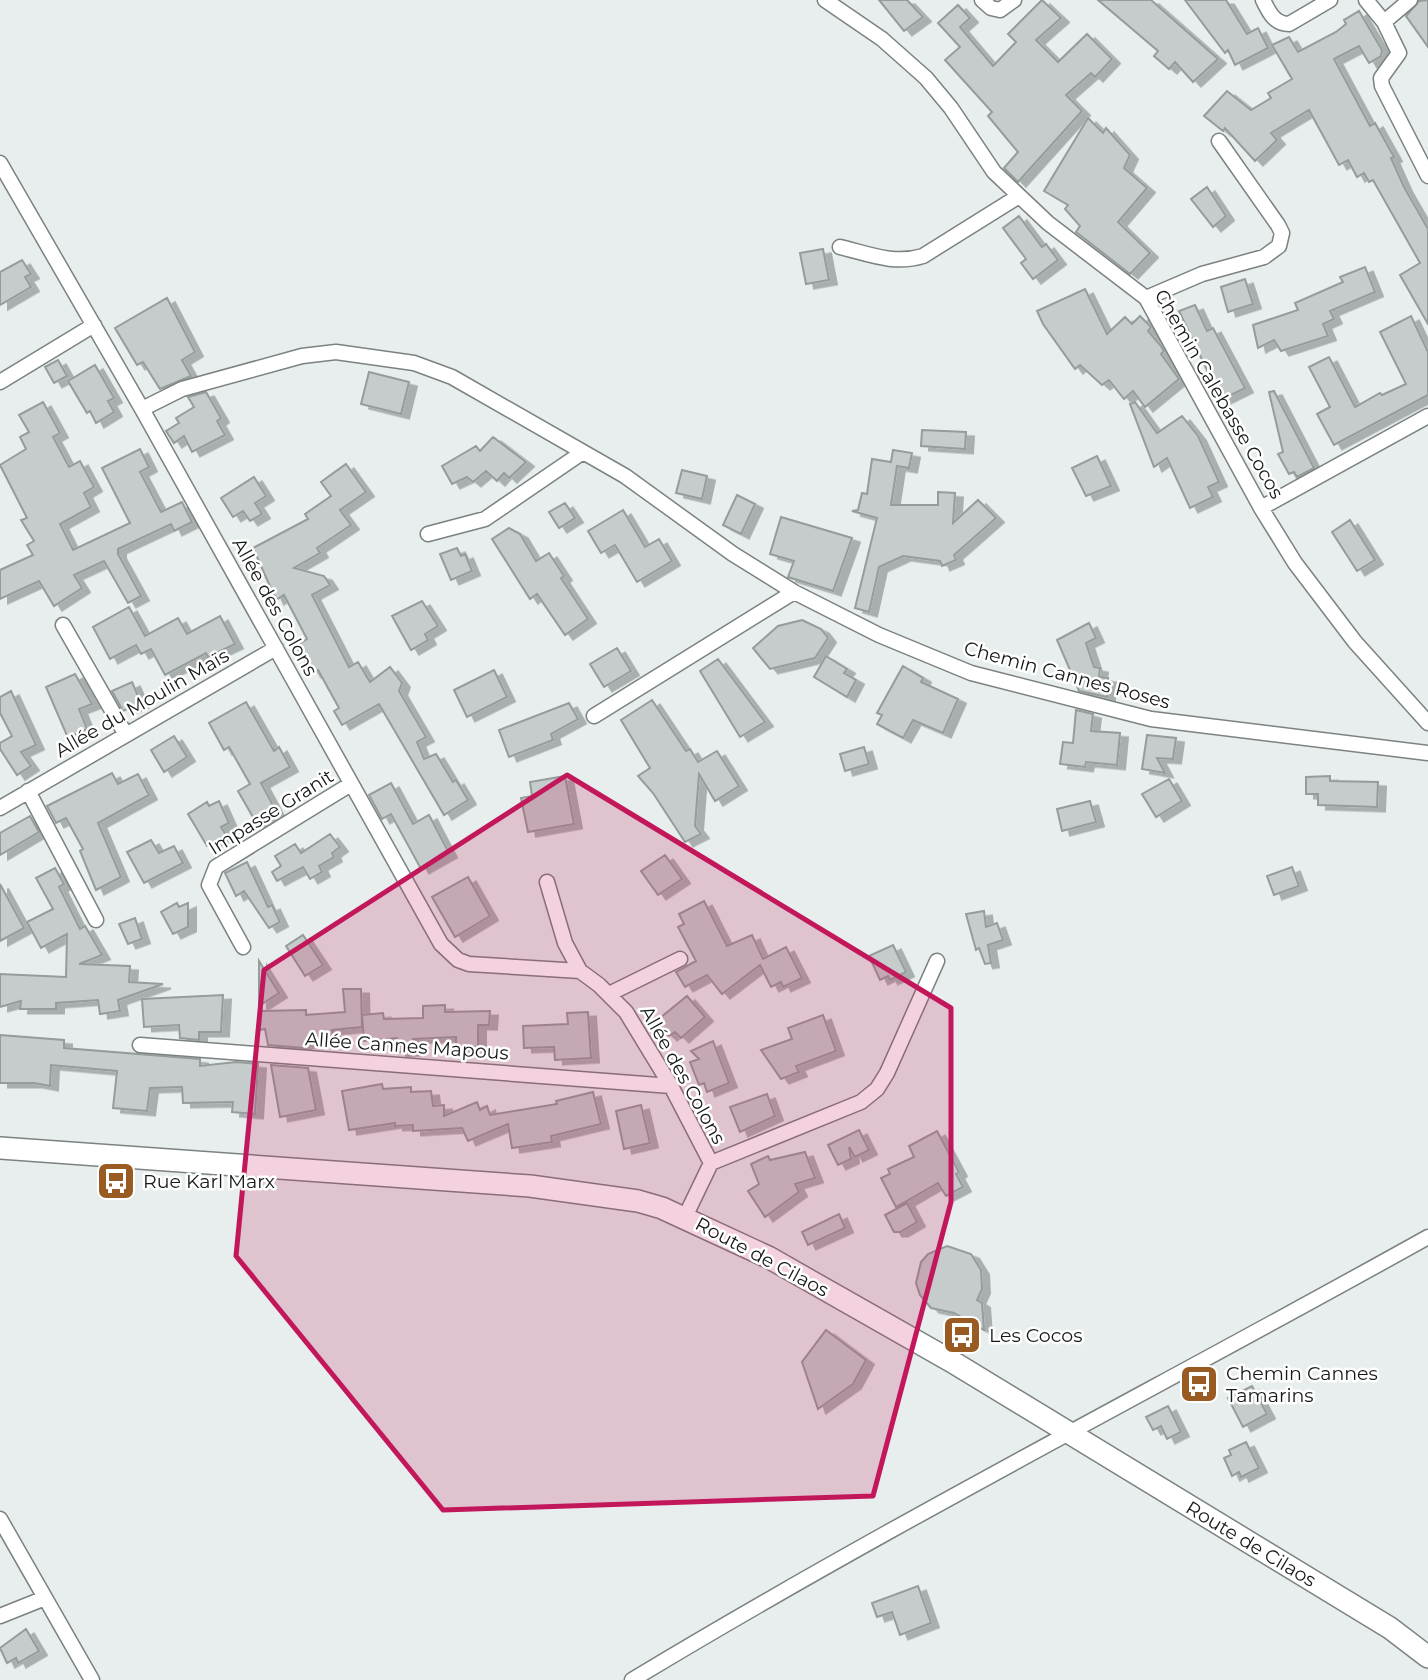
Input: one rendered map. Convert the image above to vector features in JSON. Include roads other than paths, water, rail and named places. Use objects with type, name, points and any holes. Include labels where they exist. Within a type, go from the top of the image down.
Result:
[{"type":"main road","name":"Route de Cilaos","points":[[0,1148],[530,1185],[638,1201],[685,1217],[768,1257],[951,1361],[1390,1628],[1428,1657]]},
{"type":"street","name":"Chemin Calebasse Cocos","points":[[825,0],[882,39],[926,78],[951,108],[994,172],[1048,223],[1146,298],[1261,508],[1295,563],[1355,642],[1428,723]]},
{"type":"street","points":[[982,0],[991,8],[1000,10],[1014,0]]},
{"type":"street","points":[[1262,0],[1270,14],[1283,24],[1289,24],[1330,0]]},
{"type":"street","points":[[1366,0],[1384,22],[1399,53],[1381,78],[1382,86],[1428,176]]},
{"type":"street","points":[[1384,22],[1410,0]]},
{"type":"street","points":[[1146,298],[1202,274],[1264,257],[1279,246],[1282,233],[1278,225],[1219,141]]},
{"type":"street","name":"Allée des Colons","points":[[0,163],[142,409],[441,944],[449,953],[469,964],[580,971]]},
{"type":"street","points":[[840,247],[890,260],[908,261],[923,256],[1019,196]]},
{"type":"street","points":[[0,382],[94,325]]},
{"type":"street","name":"Chemin Cannes Roses","points":[[142,409],[182,389],[302,356],[335,352],[414,363],[452,377],[583,452],[653,495],[733,554],[793,592],[878,635],[971,673],[1151,719],[1428,753]]},
{"type":"street","points":[[1261,508],[1428,416]]},
{"type":"street","points":[[428,534],[485,519],[583,452]]},
{"type":"street","points":[[594,716],[793,592]]},
{"type":"street","points":[[63,625],[126,735]]},
{"type":"street","name":"Allée du Moulin Maïs","points":[[0,808],[276,648]]},
{"type":"street","name":"Impasse Granit","points":[[243,947],[209,886],[216,867],[351,784]]},
{"type":"street","points":[[28,792],[96,919]]},
{"type":"street","name":"Allée des Colons","points":[[547,882],[565,943],[580,971],[609,994],[626,1012],[671,1086],[711,1163],[685,1217]]},
{"type":"street","name":"Allée des Colons","points":[[609,994],[680,959]]},
{"type":"street","points":[[711,1163],[861,1102],[877,1089],[887,1073],[937,961]]},
{"type":"street","name":"Allée Cannes Mapous","points":[[140,1045],[671,1086]]},
{"type":"street","points":[[632,1680],[1068,1432],[1194,1367],[1428,1237]]},
{"type":"street","points":[[0,1519],[92,1680]]},
{"type":"street","points":[[0,1616],[45,1598]]},
{"type":"place","name":"Rue Karl Marx","points":[[116,1181]]},
{"type":"place","name":"Les Cocos","points":[[962,1335]]},
{"type":"place","name":"Chemin Cannes Tamarins","points":[[1199,1384]]}]
